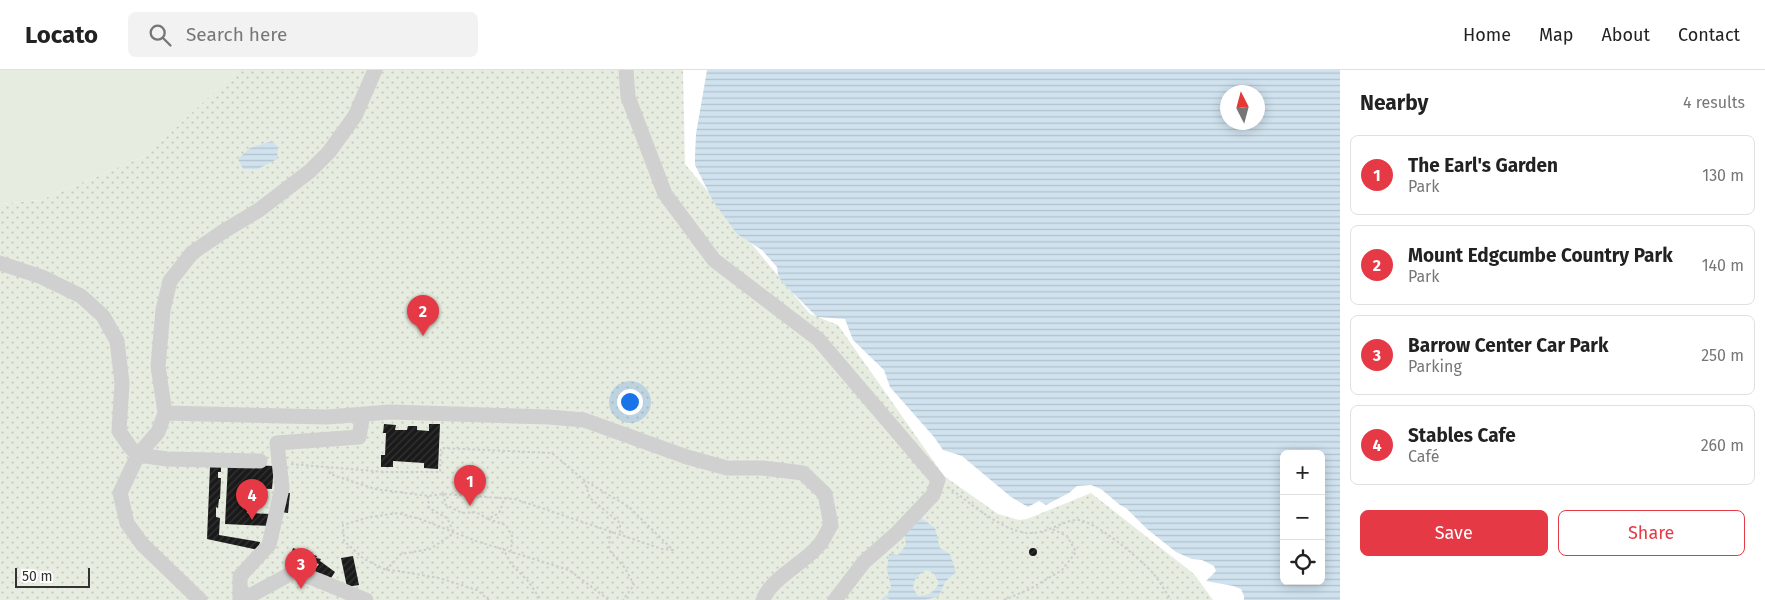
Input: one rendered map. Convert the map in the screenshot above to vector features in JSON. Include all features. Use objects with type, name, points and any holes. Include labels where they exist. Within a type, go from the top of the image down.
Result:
[{"type":"lane","points":[[200,600],[142,544],[127,523],[120,493],[138,454],[158,432],[166,413],[158,366],[163,310],[170,281],[192,253],[259,210],[310,171],[329,152],[355,116],[375,70]]},
{"type":"lane","points":[[626,70],[628,96],[665,194],[714,260],[818,339],[938,480],[933,495],[896,534],[864,562],[835,600]]},
{"type":"lane","points":[[0,262],[42,277],[82,296],[104,316],[117,341],[122,383],[119,431],[130,447],[138,454],[167,459],[260,461]]},
{"type":"lane","points":[[166,413],[327,416],[390,412],[549,417],[584,420],[687,457],[727,468],[763,468],[803,473],[825,494],[831,525],[819,546],[786,573],[765,594],[764,600]]},
{"type":"lane","points":[[363,414],[359,437],[277,442],[282,488],[268,546],[240,576],[241,600],[294,572],[318,579],[366,600]]},
{"type":"path","points":[[279,463],[328,467],[384,472],[440,472],[441,448],[552,453],[584,480],[629,507],[673,550],[662,549],[515,499],[443,494],[428,496],[375,489],[330,474],[328,467]]},
{"type":"path","points":[[584,480],[590,498],[620,523],[620,534]]},
{"type":"path","points":[[938,480],[1004,527],[1030,534],[1078,520],[1091,524],[1114,540],[1152,572],[1171,600]]},
{"type":"path","points":[[443,494],[446,505],[462,513],[476,512],[506,524],[512,536],[511,551]]},
{"type":"path","points":[[428,496],[429,508],[447,518],[454,533]]},
{"type":"path","points":[[488,518],[499,513],[504,498]]},
{"type":"path","points":[[490,600],[477,590],[439,578],[386,570],[364,560],[344,541],[343,525],[370,517],[398,512],[454,533],[569,570],[609,600]]},
{"type":"path","points":[[1004,600],[1030,589],[1062,570],[1076,552],[1067,536],[1052,529]]},
{"type":"path","points":[[610,531],[609,550],[625,568],[634,585],[623,600]]},
{"type":"path","points":[[386,570],[401,554],[430,548],[454,533]]},
{"type":"path","points":[[503,548],[511,564],[528,581],[541,600]]},
{"type":"shaded area","points":[[0,70],[238,70],[145,156],[41,200],[0,204]]},
{"type":"shaded area","points":[[238,70],[683,70],[685,164],[810,314],[838,325],[944,476],[998,514],[1019,520],[1027,519],[1091,493],[1194,574],[1213,600],[0,600],[0,204],[41,200],[145,156]]},
{"type":"water","points":[[707,70],[1340,70],[1340,600],[1244,600],[1241,589],[1206,581],[1216,571],[1214,566],[1176,552],[1147,529],[1126,508],[1101,489],[1091,485],[1077,486],[1069,493],[1046,505],[1039,501],[1028,507],[1011,497],[962,456],[943,450],[890,387],[884,370],[853,340],[845,319],[817,317],[782,282],[778,275],[777,267],[762,250],[737,234],[713,201],[695,165],[696,134]]},
{"type":"water","points":[[272,141],[278,147],[277,159],[258,169],[243,169],[238,159],[250,148]]},
{"type":"water","points":[[920,517],[935,528],[940,548],[950,554],[956,572],[945,582],[939,596],[925,600],[890,600],[886,597],[891,587],[887,570],[889,554],[898,555],[906,545],[904,532]],"holes":[[[926,570],[933,572],[939,583],[931,593],[918,596],[913,588],[915,579]]]},
{"type":"building","points":[[384,424],[396,425],[395,430],[407,430],[408,426],[417,426],[417,430],[429,431],[429,424],[440,424],[438,469],[424,468],[424,463],[393,461],[393,467],[381,467],[381,455],[385,455],[386,433],[383,433]]},
{"type":"building","points":[[228,464],[274,466],[272,489],[248,488],[247,513],[271,514],[270,526],[225,524]]},
{"type":"building","points":[[210,466],[221,467],[221,472],[218,472],[218,478],[221,478],[220,499],[218,508],[216,507],[216,517],[220,518],[219,535],[260,542],[258,550],[207,539]]},
{"type":"building","points":[[282,492],[290,493],[288,513],[280,512]]},
{"type":"building","points":[[293,548],[321,559],[320,561],[335,572],[329,581],[314,571],[319,564],[313,562],[311,568],[289,561]]},
{"type":"building","points":[[1033,548],[1037,552],[1033,556],[1029,552]]},
{"type":"building","points":[[353,556],[359,585],[347,587],[341,558]]},
{"type":"waterway","points":[[883,600],[886,597]]},
{"type":"place","name":"Mount Edgcumbe Country Park","points":[[423,336]]},
{"type":"place","name":"The Earl's Garden","points":[[470,506]]},
{"type":"place","name":"Stables Cafe","points":[[252,520]]},
{"type":"place","name":"Barrow Center Car Park","points":[[301,589]]}]
